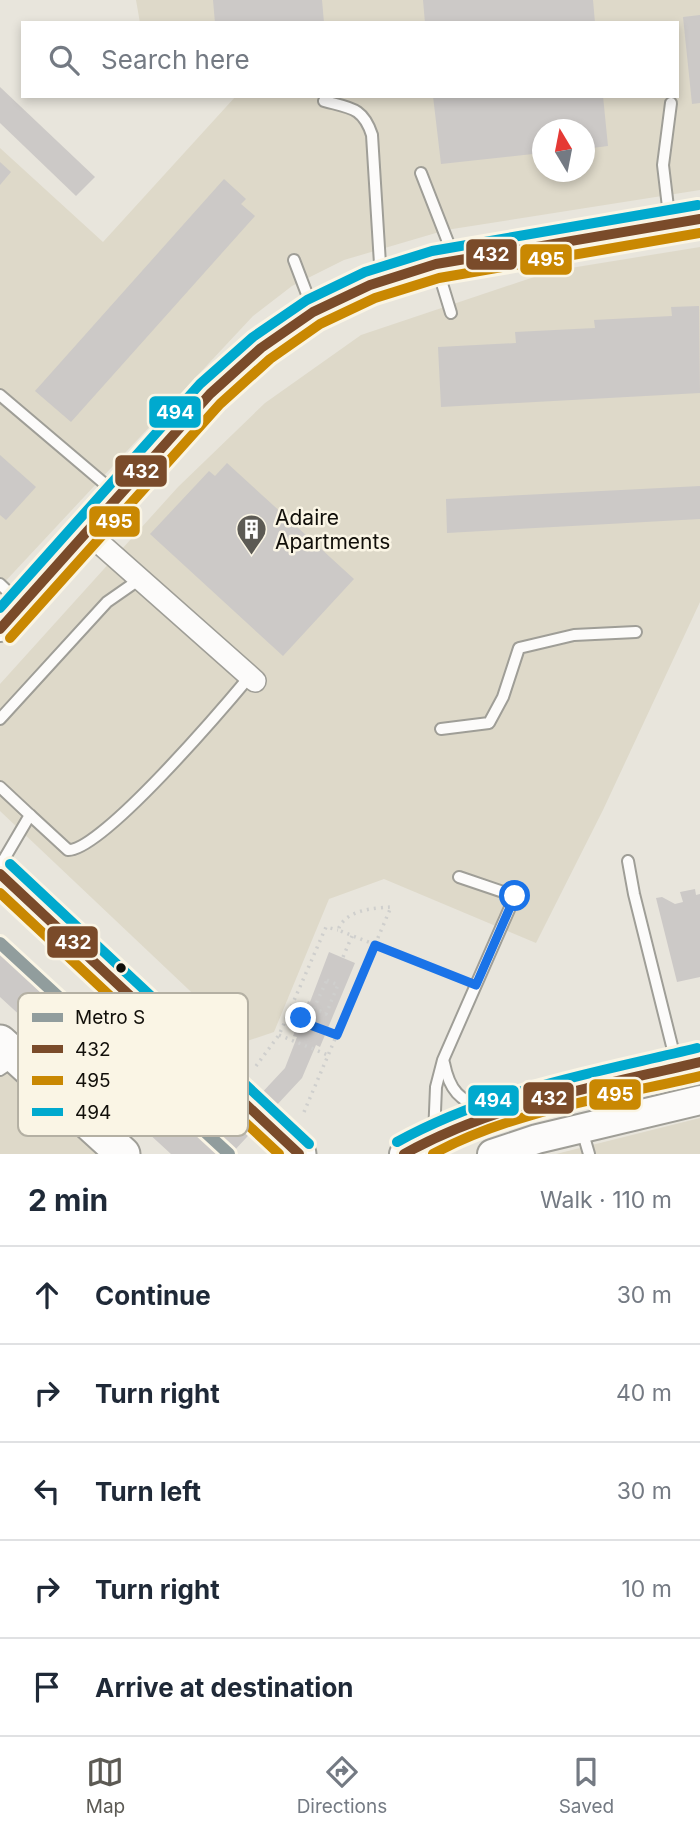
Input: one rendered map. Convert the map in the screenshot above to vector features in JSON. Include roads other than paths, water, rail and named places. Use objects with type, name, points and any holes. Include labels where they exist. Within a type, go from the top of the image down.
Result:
[{"type":"highway","points":[[0,874],[127,993]]},
{"type":"highway","points":[[248,1106],[299,1154]]},
{"type":"highway","points":[[96,1136],[113,1151]]},
{"type":"main road","points":[[404,1154],[433,1138],[489,1114],[689,1065]]},
{"type":"main road","points":[[492,1154],[537,1139],[585,1141],[700,1100]]},
{"type":"street","points":[[0,629],[210,394],[244,360],[313,310],[381,280],[445,262],[700,219]]},
{"type":"street","points":[[86,532],[253,679]]},
{"type":"lane","points":[[324,102],[355,109],[365,117],[372,135],[381,280]]},
{"type":"lane","points":[[670,224],[663,165],[671,103]]},
{"type":"lane","points":[[421,173],[445,262],[451,313]]},
{"type":"lane","points":[[293,260],[313,310]]},
{"type":"lane","points":[[0,395],[119,496]]},
{"type":"lane","points":[[0,719],[107,602],[140,579]]},
{"type":"lane","points":[[0,584],[22,605]]},
{"type":"lane","points":[[441,729],[489,723],[503,697],[519,648],[575,635],[636,632]]},
{"type":"lane","points":[[0,787],[68,850],[74,850],[85,845],[129,809],[253,679]]},
{"type":"lane","points":[[0,866],[30,815]]},
{"type":"lane","points":[[628,861],[634,894],[689,1065]]},
{"type":"lane","points":[[433,1138],[436,1087],[443,1060],[515,896],[459,877]]},
{"type":"lane","points":[[443,1060],[450,1087],[455,1093],[489,1114]]},
{"type":"metro line","name":"S","points":[[0,943],[54,993]]},
{"type":"metro line","name":"S","points":[[209,1136],[229,1154]]},
{"type":"place","name":"Adaire Apartments","points":[[252,557]]}]
